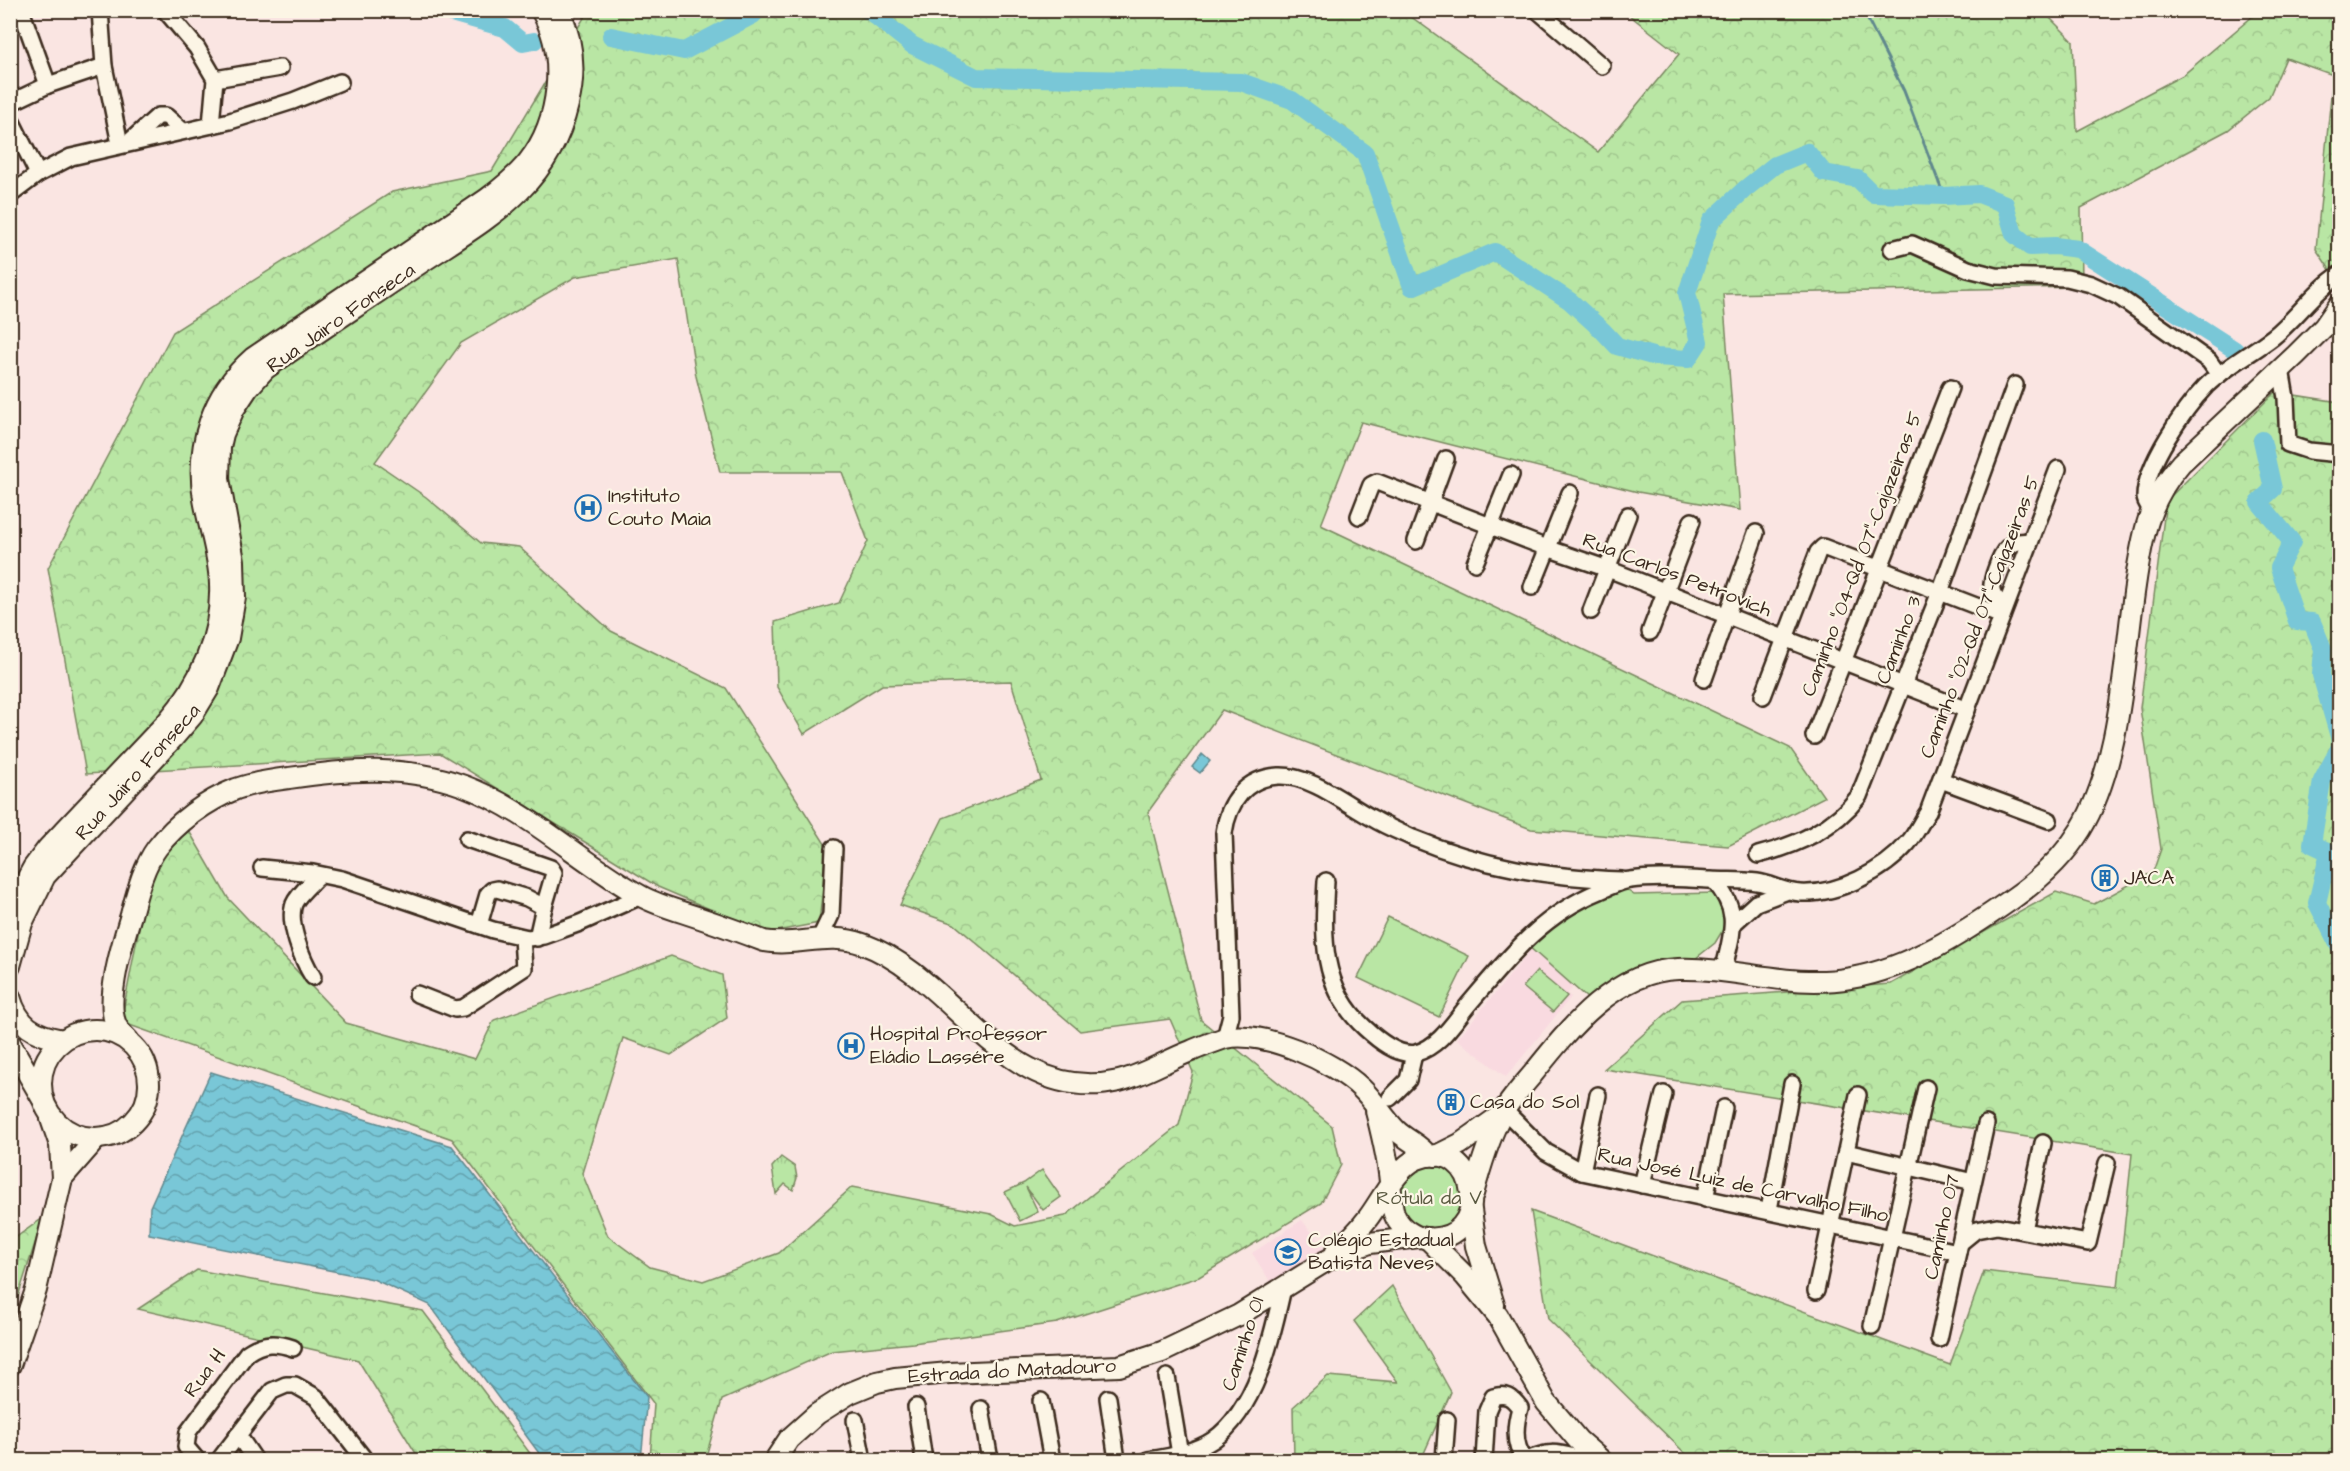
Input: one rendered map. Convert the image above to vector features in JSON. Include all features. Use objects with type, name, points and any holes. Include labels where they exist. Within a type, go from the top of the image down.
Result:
[{"type":"main road","name":"Rua Jairo Fonseca","points":[[10,910],[27,878],[48,848],[183,704],[200,675],[214,639],[220,595],[217,551],[204,499],[202,449],[212,416],[224,392],[253,358],[487,199],[513,179],[528,162],[546,129],[556,88],[558,67],[554,44],[541,10]]},
{"type":"main road","name":"Rua Jairo Fonseca","points":[[10,966],[22,923],[45,876],[183,726],[204,697],[217,670],[228,638],[235,597],[234,561],[220,492],[218,469],[223,434],[234,409],[265,369],[496,212],[515,197],[539,171],[547,160],[565,119],[572,86],[570,38],[559,10]]},
{"type":"main road","points":[[1391,1185],[1403,1167],[1415,1160],[1432,1156],[1460,1144],[1503,1113],[1570,1031],[1608,994],[1643,976],[1682,969],[1782,981],[1809,982],[1853,978],[1896,965],[1936,946],[2010,900],[2041,877],[2058,860],[2082,828],[2107,765],[2120,699],[2139,560],[2151,509],[2163,485],[2181,463],[2324,327],[2340,304]]},
{"type":"main road","points":[[10,1043],[46,1106],[58,1124],[69,1133],[82,1138],[96,1139],[111,1137],[125,1130],[136,1121],[145,1108],[150,1078],[139,1051],[128,1040],[114,1019],[114,987],[136,898],[156,849],[175,828],[193,813],[236,789],[264,782],[329,772],[372,769],[422,775],[446,780],[501,803],[641,896],[764,941],[780,942],[820,938],[844,939],[862,944],[894,961],[926,984],[1024,1067],[1057,1081],[1099,1084],[1120,1081],[1232,1037],[1254,1036],[1288,1047],[1332,1068],[1383,1103],[1403,1137],[1432,1156],[1457,1165],[1465,1173],[1472,1202],[1476,1246],[1498,1316]]},
{"type":"main road","points":[[10,1365],[28,1319],[62,1178],[60,1145],[46,1106],[41,1082],[44,1066],[51,1052],[98,1017],[114,987]]},
{"type":"main road","points":[[10,997],[15,1012],[30,1029],[45,1037],[71,1036],[96,1029],[113,1032],[128,1040]]},
{"type":"main road","points":[[1383,1103],[1384,1144],[1391,1185],[1390,1201],[1395,1216],[1405,1229],[1423,1237],[1465,1276],[1498,1316],[1546,1402],[1578,1440],[1594,1454]]},
{"type":"main road","points":[[1423,1237],[1441,1238],[1454,1232],[1464,1222],[1503,1113]]},
{"type":"main road","points":[[62,1178],[96,1139]]},
{"type":"main road","name":"Estrada do Matadouro","points":[[1326,1261],[1366,1220],[1391,1185]]},
{"type":"main road","name":"Estrada do Matadouro","points":[[775,1461],[789,1438],[809,1420],[834,1402],[877,1382],[949,1373],[1119,1366],[1162,1352],[1239,1315],[1326,1261],[1370,1243],[1423,1237]]},
{"type":"street","points":[[21,10],[48,85]]},
{"type":"street","points":[[100,10],[104,66],[124,143]]},
{"type":"street","points":[[165,10],[197,48],[215,79],[211,125]]},
{"type":"street","points":[[1538,10],[1602,66]]},
{"type":"street","points":[[10,102],[48,85],[104,66]]},
{"type":"street","points":[[215,79],[280,68]]},
{"type":"street","points":[[10,195],[38,174],[71,157],[124,143],[230,122],[340,82]]},
{"type":"street","points":[[10,118],[38,174]]},
{"type":"street","points":[[1892,249],[1912,244],[1968,269],[1996,276],[2067,278],[2091,284],[2119,297],[2209,361],[2219,375]]},
{"type":"street","points":[[2151,509],[2145,496],[2151,475],[2162,449],[2182,414],[2219,375],[2273,337],[2328,282],[2340,274]]},
{"type":"street","points":[[2282,369],[2288,444],[2309,452],[2340,454]]},
{"type":"street","name":"Caminho 3","points":[[1758,855],[1807,838],[1838,819],[1851,807],[1864,788],[1940,592],[2015,385]]},
{"type":"street","name":"Caminho \"04-Qd 07\"-Cajazeiras 5","points":[[1814,736],[1950,388]]},
{"type":"street","points":[[1416,541],[1446,459]]},
{"type":"street","name":"Caminho \"02-Qd 07\"-Cajazeiras 5","points":[[1785,892],[1814,893],[1830,890],[1863,876],[1893,858],[1909,842],[1928,812],[1941,780],[2058,469]]},
{"type":"street","points":[[1475,563],[1510,476]]},
{"type":"street","name":"Rua Carlos Petrovich","points":[[1359,516],[1371,485],[1377,482],[1547,548],[1608,569],[1967,710]]},
{"type":"street","points":[[1532,587],[1570,493]]},
{"type":"street","points":[[1591,611],[1628,515]]},
{"type":"street","points":[[1650,632],[1692,520]]},
{"type":"street","points":[[1704,679],[1755,533]]},
{"type":"street","points":[[2004,611],[1991,587],[2001,555],[2004,549],[2013,543],[2030,542]]},
{"type":"street","points":[[1763,696],[1818,552],[1823,547],[1940,592],[2004,611]]},
{"type":"street","points":[[1232,1037],[1224,833],[1230,807],[1245,788],[1260,779],[1278,776],[1300,779],[1412,838],[1472,860],[1543,874],[1628,880],[1759,882],[1785,892]]},
{"type":"street","points":[[1941,780],[2049,819]]},
{"type":"street","points":[[467,839],[551,867],[554,873],[537,938]]},
{"type":"street","points":[[820,938],[831,915],[834,848]]},
{"type":"street","points":[[262,868],[319,874],[350,882],[478,926],[522,938],[537,938],[580,923],[641,896]]},
{"type":"street","points":[[313,977],[303,959],[292,917],[296,901],[319,874]]},
{"type":"street","points":[[1326,881],[1324,929],[1328,965],[1335,987],[1351,1014],[1376,1037],[1393,1048],[1414,1054],[1437,1043],[1506,960],[1548,920],[1583,898],[1628,880]]},
{"type":"street","points":[[1714,880],[1728,899],[1733,924],[1723,973]]},
{"type":"street","points":[[478,926],[488,894],[492,890],[527,898],[544,907]]},
{"type":"street","points":[[1733,924],[1764,898],[1785,892]]},
{"type":"street","points":[[831,915],[844,939]]},
{"type":"street","points":[[417,994],[455,1009],[463,1008],[524,968],[522,938]]},
{"type":"street","points":[[1383,1103],[1408,1080],[1414,1054]]},
{"type":"street","points":[[1769,1210],[1792,1084]]},
{"type":"street","points":[[1872,1326],[1926,1088]]},
{"type":"street","points":[[1642,1185],[1664,1094]]},
{"type":"street","points":[[1582,1172],[1598,1095]]},
{"type":"street","points":[[1816,1291],[1858,1095]]},
{"type":"street","points":[[1705,1199],[1725,1108]]},
{"type":"street","name":"Rua José Luiz de Carvalho Filho","points":[[1503,1113],[1546,1152],[1582,1172],[1892,1238],[1959,1247]]},
{"type":"street","name":"Caminho 07","points":[[1940,1340],[1986,1124]]},
{"type":"street","points":[[2024,1230],[2043,1143]]},
{"type":"street","points":[[1845,1152],[1973,1182]]},
{"type":"street","points":[[1959,1247],[1968,1235],[1986,1227],[2008,1227],[2084,1244],[2089,1242],[2107,1163]]},
{"type":"street","name":"Caminho 01","points":[[1148,1461],[1180,1457],[1212,1441],[1230,1426],[1244,1408],[1272,1333],[1283,1288]]},
{"type":"street","name":"Rua H","points":[[197,1461],[186,1447],[188,1432],[247,1353],[259,1345],[270,1343],[293,1348]]},
{"type":"street","points":[[1167,1377],[1180,1457]]},
{"type":"street","points":[[219,1461],[272,1391],[285,1385],[295,1384],[316,1397],[365,1461]]},
{"type":"street","points":[[1484,1461],[1487,1412],[1493,1397],[1502,1395],[1513,1398],[1520,1408],[1516,1438],[1526,1461],[1541,1454],[1557,1452],[1577,1458],[1594,1454]]},
{"type":"street","points":[[1108,1398],[1117,1461]]},
{"type":"street","points":[[1041,1401],[1052,1461]]},
{"type":"street","points":[[916,1407],[924,1461]]},
{"type":"street","points":[[981,1409],[990,1461]]},
{"type":"street","points":[[855,1420],[862,1461]]},
{"type":"street","points":[[1444,1461],[1447,1420]]},
{"type":"street","points":[[238,1435],[255,1461]]},
{"type":"shaded area","points":[[1531,950],[1574,986],[1567,994],[1571,997],[1506,1077],[1457,1039]]},
{"type":"shaded area","name":"Colégio Estadual Batista Neves","points":[[1302,1220],[1325,1250],[1273,1286],[1252,1253]]},
{"type":"green space","points":[[588,11],[1403,11],[1598,152],[1679,54],[1624,11],[2043,11],[2073,41],[2077,131],[2183,75],[2259,11],[2339,11],[2339,283],[2316,249],[2333,75],[2286,58],[2269,97],[2228,130],[2081,208],[2082,287],[1723,294],[1740,510],[1638,492],[1361,422],[1321,525],[1790,748],[1824,797],[1728,846],[1531,829],[1222,710],[1148,812],[1201,1020],[1332,1126],[1341,1165],[1321,1203],[1199,1277],[1057,1323],[913,1343],[832,1351],[722,1400],[705,1460],[650,1460],[654,1404],[452,1139],[121,1022],[148,881],[185,824],[228,898],[346,1023],[475,1059],[494,1020],[671,956],[722,975],[727,1018],[671,1055],[623,1038],[582,1173],[608,1236],[650,1267],[703,1281],[779,1253],[852,1187],[991,1214],[1015,1226],[1065,1216],[1179,1125],[1193,1072],[1170,1019],[1080,1031],[954,924],[900,905],[943,818],[1041,780],[1011,681],[882,685],[804,734],[777,687],[775,622],[839,603],[868,541],[842,472],[720,472],[696,376],[678,259],[575,277],[461,343],[375,462],[426,497],[481,543],[519,547],[611,631],[726,688],[827,847],[819,923],[766,933],[658,887],[440,753],[86,774],[48,568],[173,332],[392,192],[492,171]]},
{"type":"green space","points":[[2275,392],[2339,402],[2339,1460],[1692,1460],[1548,1319],[1531,1211],[1950,1365],[1984,1271],[2118,1287],[2132,1154],[1604,1069],[1682,1000],[1891,984],[2056,892],[2094,904],[2153,872],[2161,849],[2140,708],[2166,501]]},
{"type":"green space","points":[[1624,888],[1634,895],[1716,893],[1724,906],[1727,923],[1715,943],[1696,958],[1662,963],[1614,980],[1587,998],[1527,945],[1588,901]]},
{"type":"green space","points":[[1388,917],[1469,956],[1439,1017],[1358,978]]},
{"type":"green space","points":[[1537,971],[1567,996],[1553,1012],[1523,987]]},
{"type":"green space","points":[[781,1157],[795,1167],[797,1178],[793,1190],[785,1184],[776,1194],[772,1167]]},
{"type":"green space","name":"Rótula da V","points":[[1442,1165],[1461,1184],[1463,1198],[1454,1223],[1428,1233],[1405,1223],[1396,1187],[1414,1166]]},
{"type":"green space","points":[[1042,1170],[1061,1197],[1043,1210],[1026,1187],[1038,1212],[1020,1221],[1005,1192],[1024,1183]]},
{"type":"green space","points":[[43,1218],[11,1319],[11,1241]]},
{"type":"green space","points":[[197,1270],[423,1311],[535,1460],[420,1460],[358,1360],[138,1309]]},
{"type":"green space","points":[[1392,1286],[1451,1392],[1421,1460],[1294,1460],[1293,1407],[1328,1376],[1398,1382],[1354,1321]]},
{"type":"water","points":[[1202,754],[1210,761],[1200,773],[1192,767]]},
{"type":"water","points":[[211,1072],[452,1146],[647,1397],[641,1460],[544,1460],[430,1305],[373,1279],[149,1234],[150,1207]]},
{"type":"waterway","points":[[441,10],[505,28],[523,43],[534,41]]},
{"type":"waterway","points":[[611,36],[684,51],[753,15],[758,10]]},
{"type":"waterway","points":[[868,10],[912,45],[976,77],[1241,82],[1292,100],[1365,153],[1412,287],[1495,252],[1570,301],[1617,346],[1656,357],[1688,359],[1699,342],[1687,293],[1711,221],[1775,165],[1807,152],[1824,173],[1858,179],[1873,194],[1944,196],[1979,194],[2005,204],[2014,234],[2030,247],[2055,246],[2078,249],[2235,350]]},
{"type":"waterway","points":[[1863,10],[1904,91],[1944,196]]},
{"type":"waterway","points":[[2262,440],[2273,489],[2259,502],[2292,542],[2279,568],[2297,621],[2312,622],[2323,649],[2321,675],[2340,740]]},
{"type":"waterway","points":[[2340,747],[2322,781],[2312,844],[2329,852],[2317,903],[2340,948]]},
{"type":"place","name":"Instituto Couto Maia","points":[[588,508]]},
{"type":"place","name":"JACA","points":[[2105,878]]},
{"type":"place","name":"Hospital Professor Eládio Lassére","points":[[851,1046]]},
{"type":"place","name":"Casa do Sol","points":[[1451,1102]]},
{"type":"place","name":"Colégio Estadual Batista Neves","points":[[1288,1252]]}]
